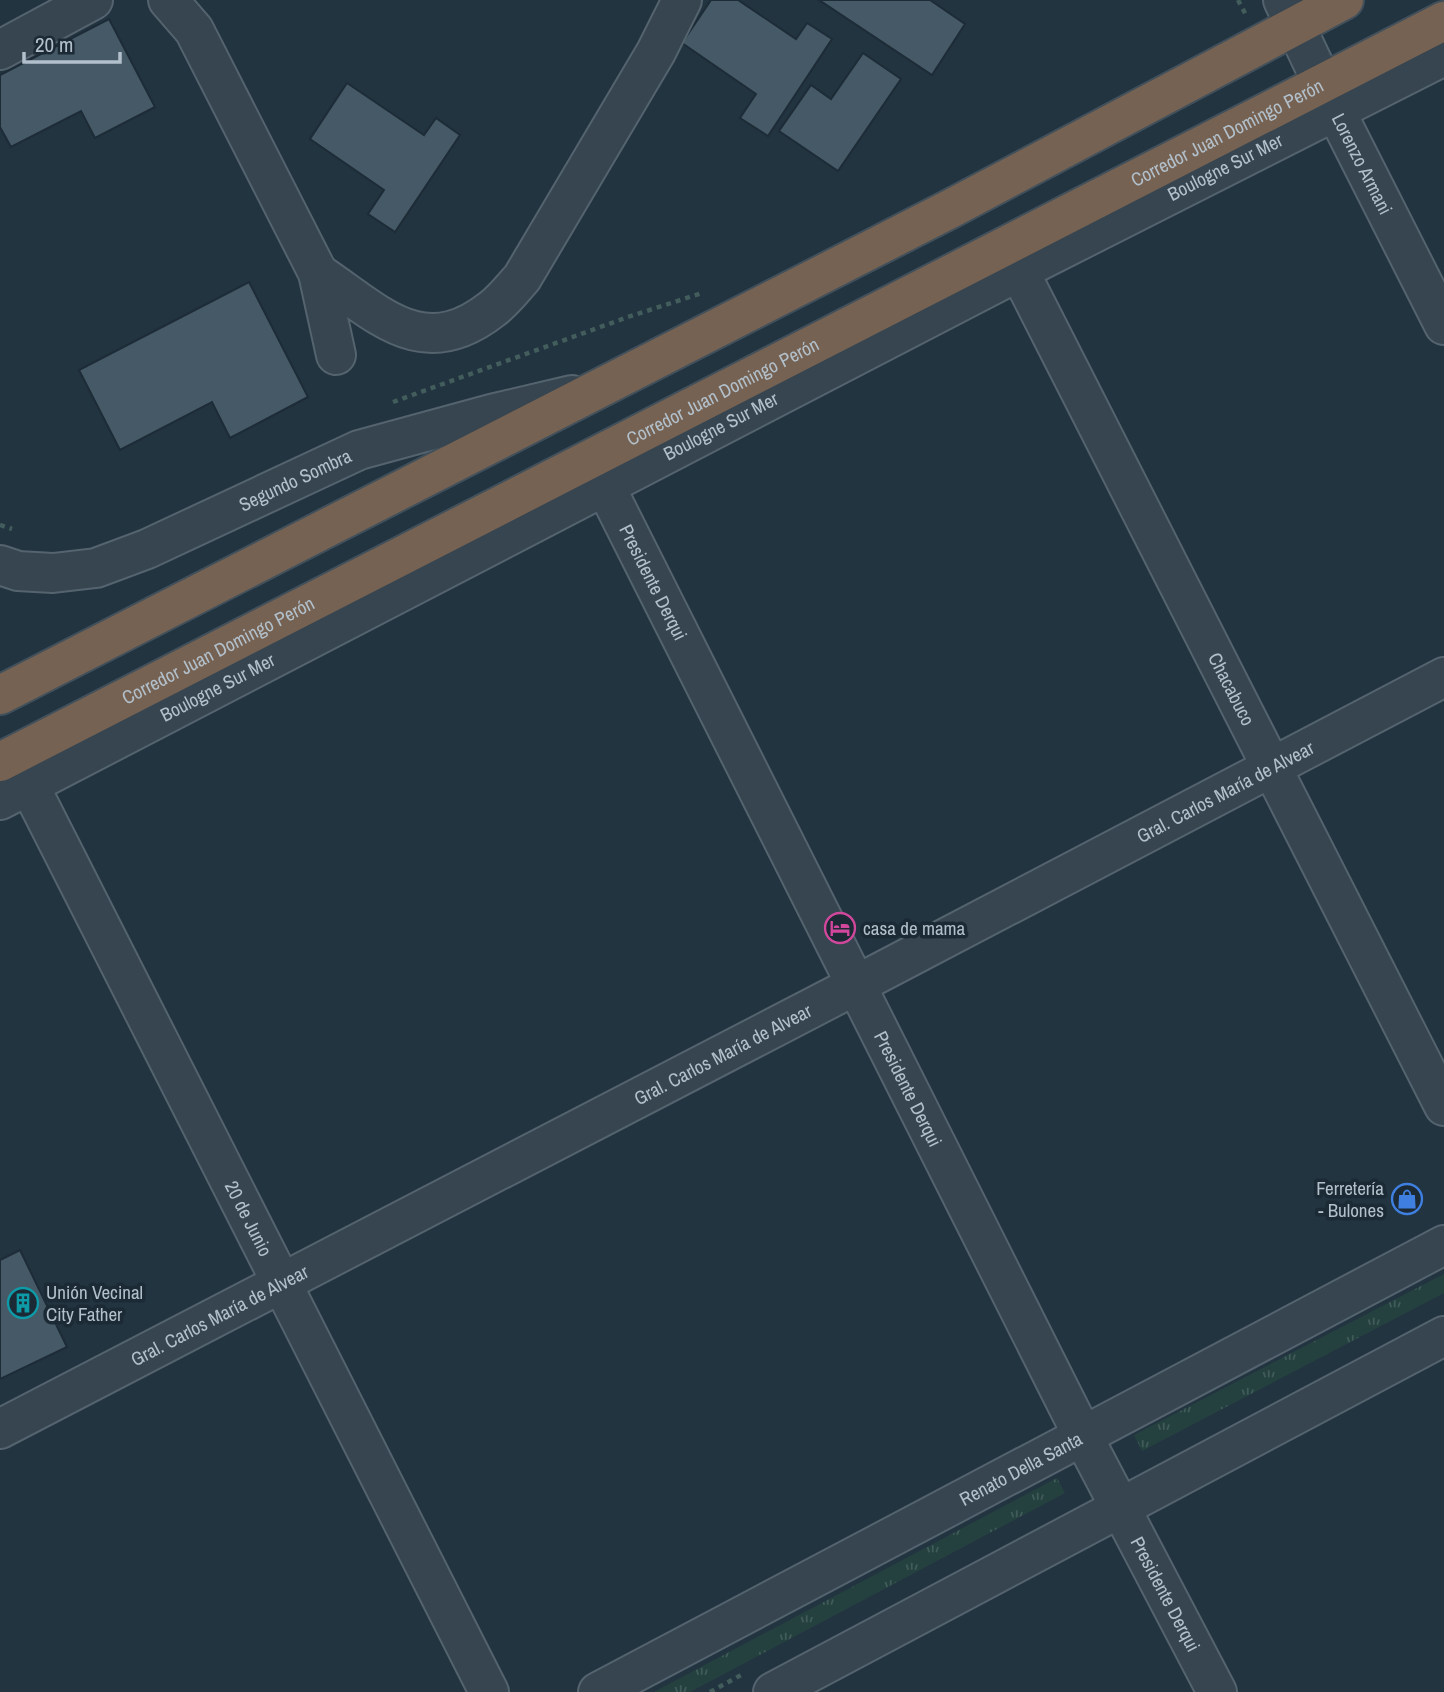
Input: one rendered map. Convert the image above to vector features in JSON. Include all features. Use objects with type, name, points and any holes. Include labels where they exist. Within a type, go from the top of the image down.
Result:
[{"type":"highway","points":[[0,695],[950,209],[1290,13],[1344,0]]},
{"type":"highway","name":"Corredor Juan Domingo Perón","points":[[10,782],[1330,98],[1444,21]]},
{"type":"street","points":[[0,50],[93,0]]},
{"type":"street","points":[[168,0],[194,30],[318,273],[336,355]]},
{"type":"street","points":[[318,273],[391,322],[418,333],[440,334],[463,328],[493,309],[522,278],[534,259],[656,52],[682,0]]},
{"type":"street","name":"Lorenzo Armani","points":[[1290,13],[1444,325]]},
{"type":"street","name":"Boulogne Sur Mer","points":[[10,782],[604,484],[1019,271],[1330,98],[1444,56]]},
{"type":"street","name":"Chacabuco","points":[[1019,271],[1444,1106]]},
{"type":"street","name":"Segundo Sombra","points":[[0,565],[18,571],[53,573],[96,568],[147,549],[359,450],[491,414],[597,389]]},
{"type":"street","name":"Presidente Derqui","points":[[604,484],[1083,1435],[1217,1692]]},
{"type":"street","name":"Gral. Carlos María de Alvear","points":[[0,1429],[1444,677]]},
{"type":"street","name":"20 de Junio","points":[[10,782],[281,1282],[489,1692]]},
{"type":"street","name":"Renato Della Santa","points":[[598,1692],[1444,1245]]},
{"type":"street","points":[[773,1692],[1444,1336]]},
{"type":"path","points":[[387,404],[712,290]]},
{"type":"path","points":[[0,525],[20,532]]},
{"type":"green space","points":[[1444,1274],[1444,1293],[1142,1451],[1134,1435]]},
{"type":"green space","points":[[1057,1478],[1065,1493],[690,1692],[654,1692]]},
{"type":"building","points":[[711,0],[738,0],[796,39],[807,23],[832,39],[768,136],[740,118],[756,94],[682,43]]},
{"type":"building","points":[[819,0],[930,0],[965,24],[932,75]]},
{"type":"building","points":[[109,19],[155,107],[95,138],[81,111],[11,147],[0,127],[0,75]]},
{"type":"building","points":[[863,53],[901,79],[838,171],[779,131],[811,85],[831,99]]},
{"type":"building","points":[[347,83],[424,135],[436,118],[460,135],[395,232],[368,214],[384,190],[310,139]]},
{"type":"building","points":[[249,282],[308,397],[230,438],[212,402],[120,450],[79,370]]},
{"type":"building","name":"Unión Vecinal City Father","points":[[20,1250],[67,1347],[0,1379],[0,1260]]},
{"type":"place","name":"casa de mama","points":[[840,928]]},
{"type":"place","name":"Ferretería - Bulones","points":[[1407,1199]]},
{"type":"place","name":"Unión Vecinal City Father","points":[[23,1303]]}]
